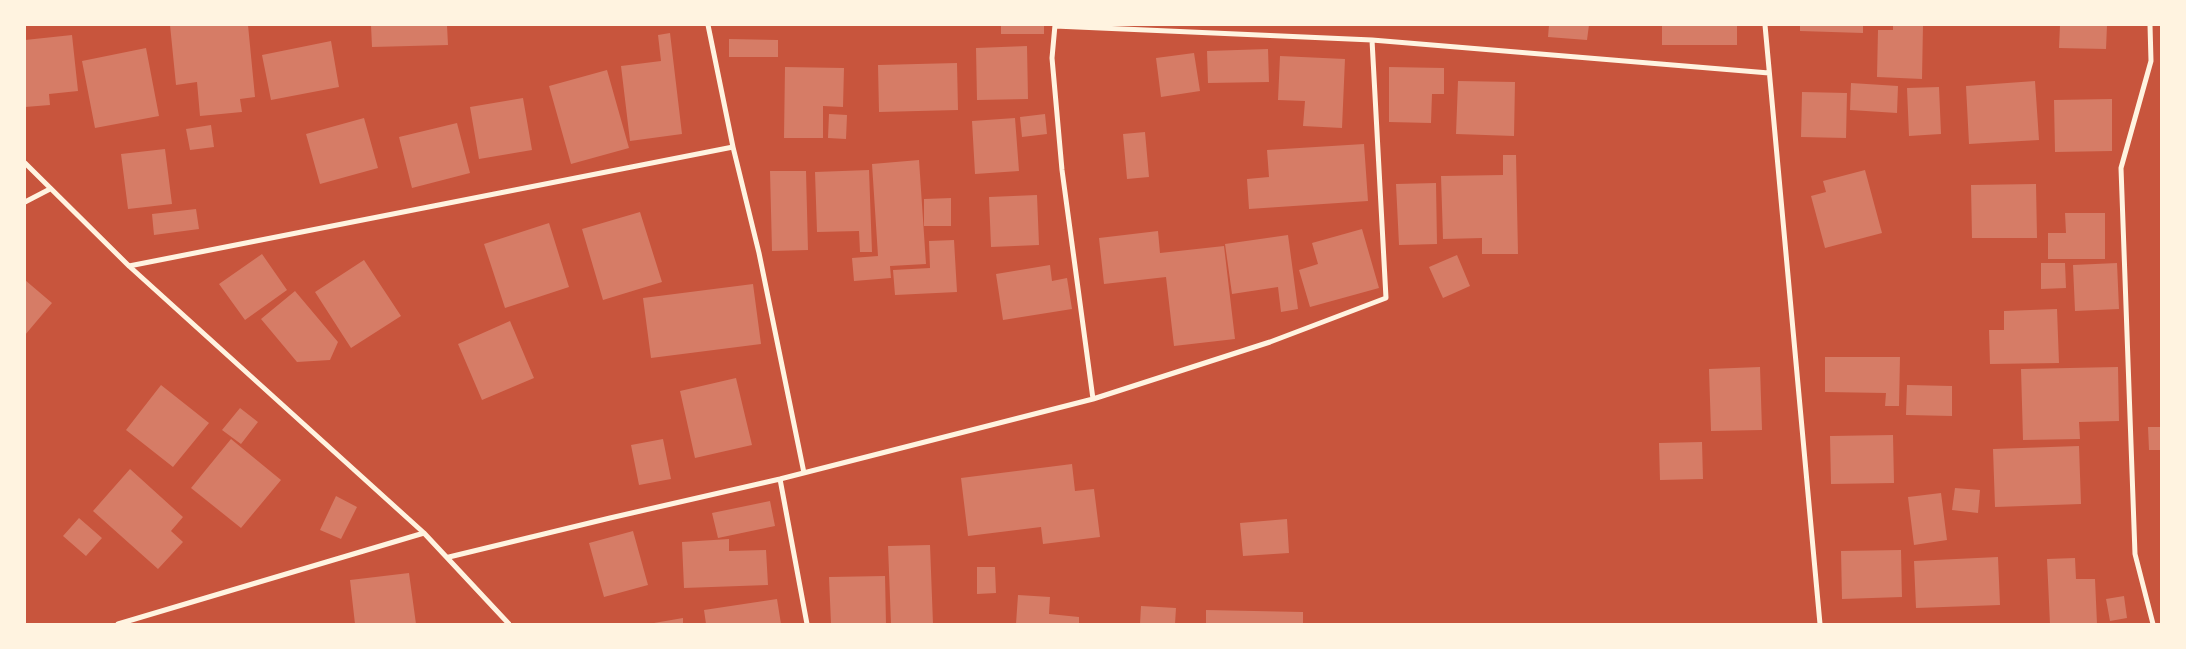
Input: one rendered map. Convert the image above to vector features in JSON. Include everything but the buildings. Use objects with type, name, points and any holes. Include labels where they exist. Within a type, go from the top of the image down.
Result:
[{"type":"street","points":[[708,25],[733,147],[759,253],[804,473]]},
{"type":"street","points":[[1765,25],[1820,624]]},
{"type":"street","points":[[2150,25],[2151,61],[2121,168],[2135,554],[2153,624]]},
{"type":"street","points":[[1094,399],[1062,170],[1052,58],[1055,26],[1372,40],[1769,72]]},
{"type":"street","points":[[449,557],[780,479],[1094,399],[1270,342],[1386,298],[1372,40]]},
{"type":"street","points":[[129,266],[733,147]]},
{"type":"street","points":[[25,163],[129,266],[424,533],[449,557],[509,624]]},
{"type":"street","points":[[25,202],[50,189]]},
{"type":"street","points":[[780,479],[807,624]]},
{"type":"street","points":[[118,624],[424,533]]}]
